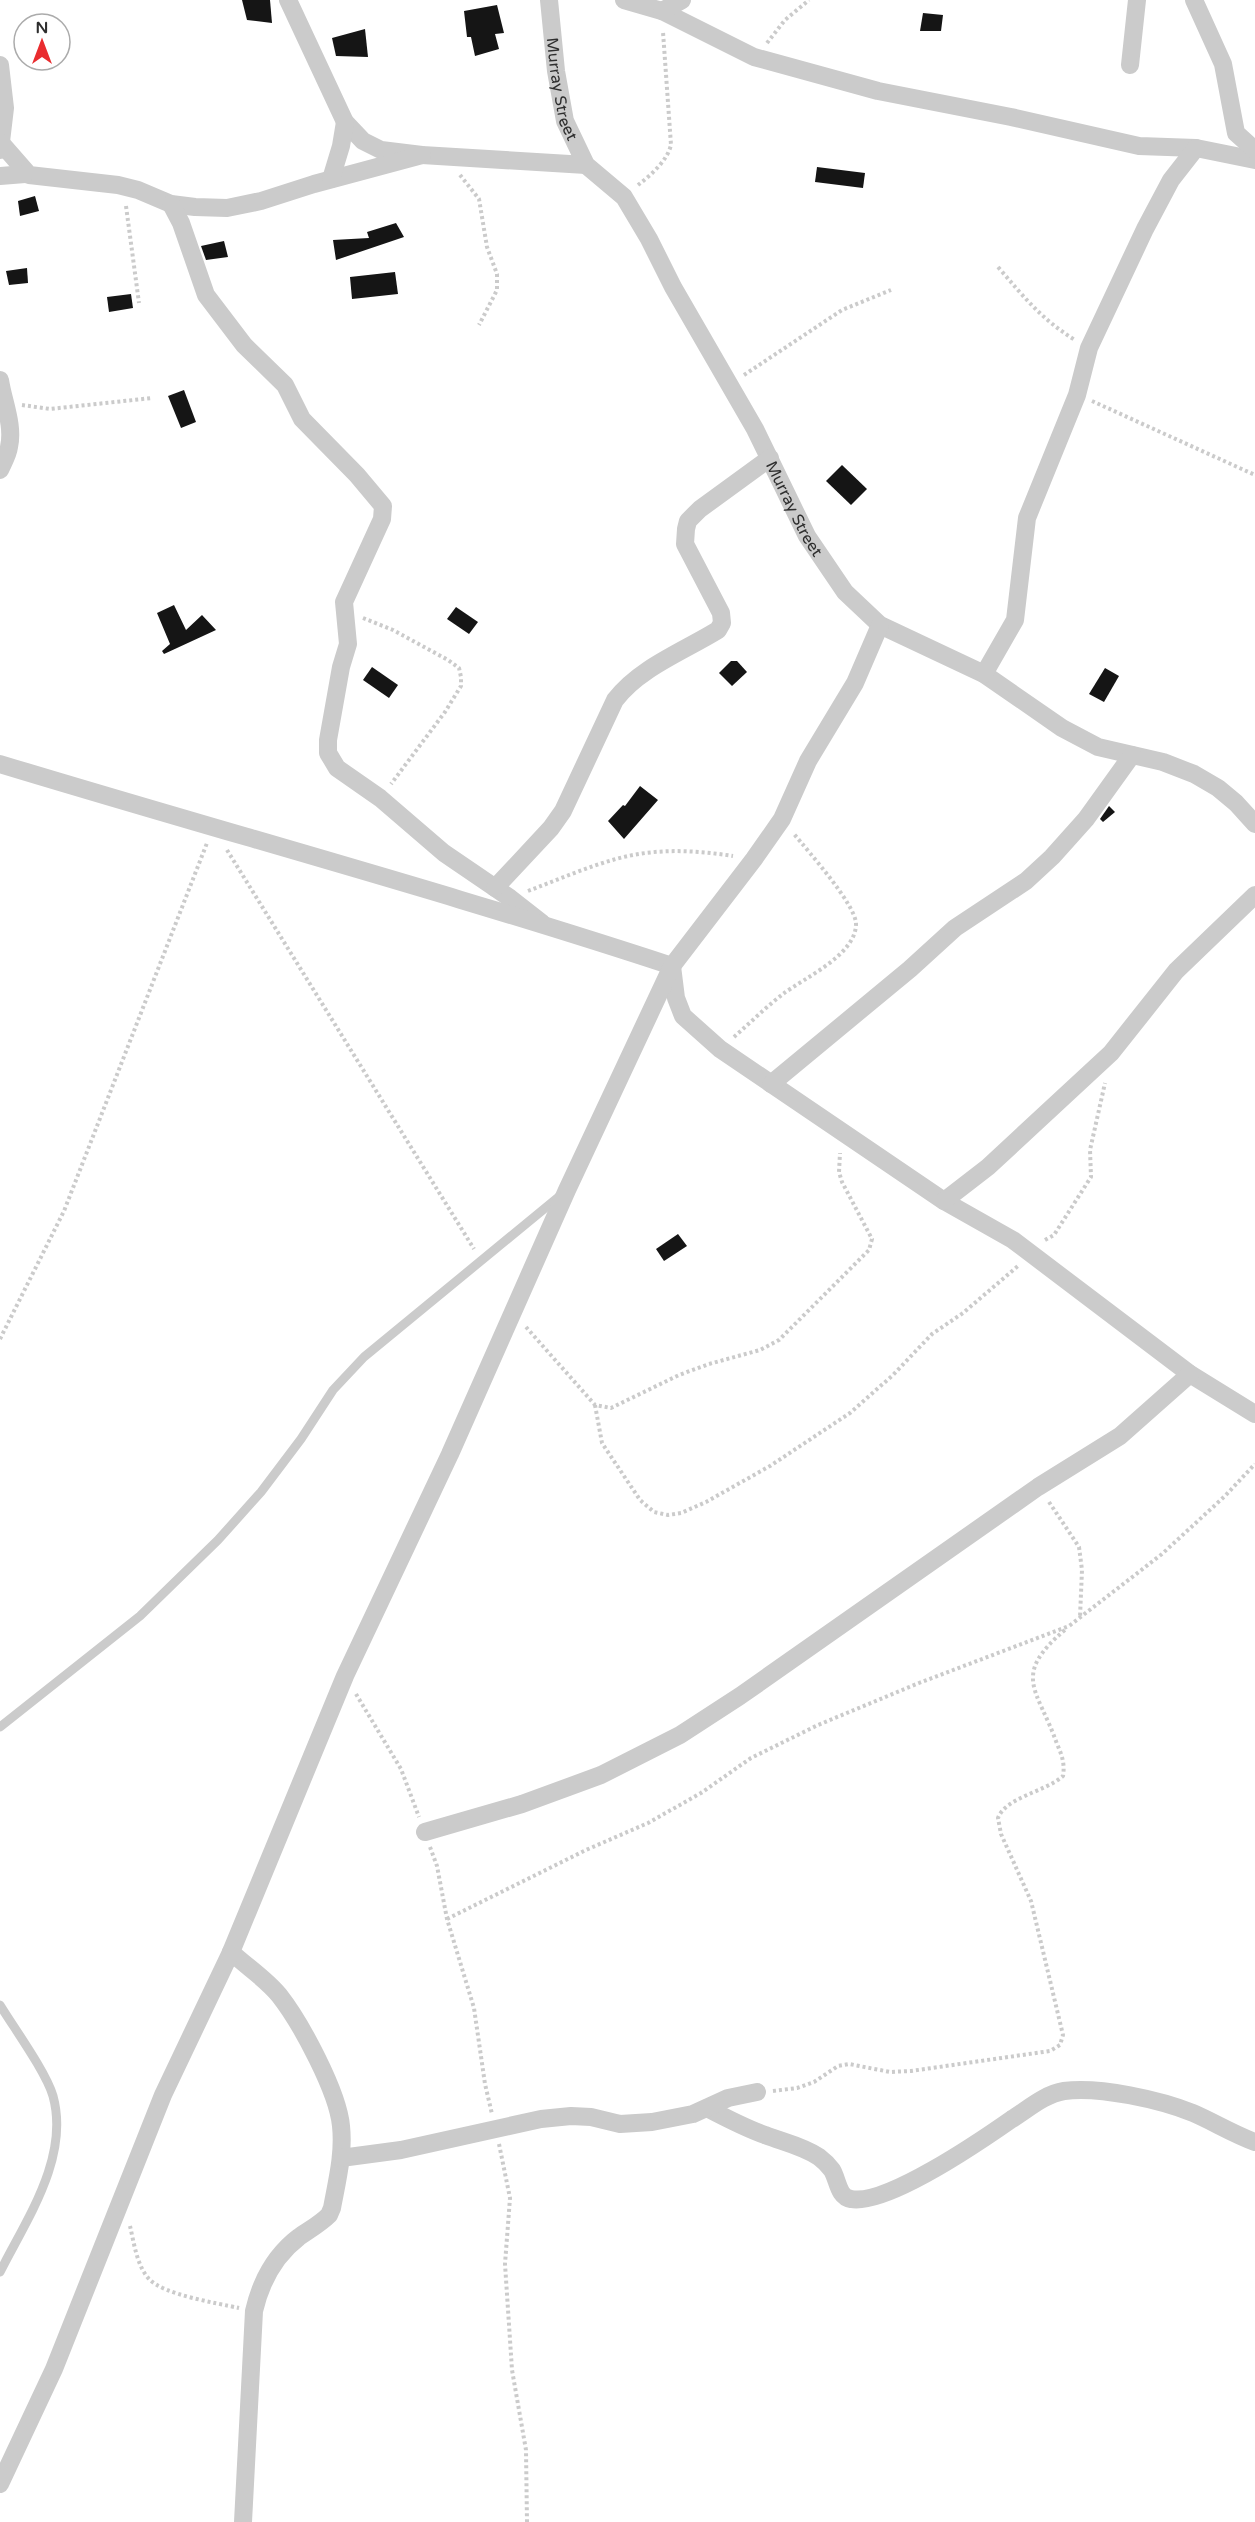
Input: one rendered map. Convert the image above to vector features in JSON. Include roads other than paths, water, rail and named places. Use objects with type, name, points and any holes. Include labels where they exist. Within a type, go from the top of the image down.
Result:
[{"type":"street","points":[[288,0],[345,122],[363,141],[381,150],[422,155],[586,165]]},
{"type":"street","name":"Murray Street","points":[[549,0],[556,71],[565,121],[586,165],[624,197],[650,239],[673,287],[770,458],[807,536],[845,592],[880,625],[984,674],[1062,728],[1098,747],[1163,762],[1194,774],[1227,795],[1255,824]]},
{"type":"street","points":[[624,0],[662,11],[754,57],[878,91],[1011,117],[1139,146],[1196,148],[1255,160]]},
{"type":"street","points":[[662,11],[682,0]]},
{"type":"street","points":[[1131,65],[1137,0]]},
{"type":"street","points":[[1194,0],[1223,64],[1236,133],[1255,150]]},
{"type":"street","points":[[0,65],[5,108],[0,150]]},
{"type":"street","points":[[331,179],[341,146],[345,122]]},
{"type":"street","points":[[1,143],[25,174]]},
{"type":"street","points":[[984,674],[1015,620],[1027,518],[1077,395],[1089,348],[1120,278],[1155,209],[1171,180],[1196,148]]},
{"type":"street","points":[[0,176],[25,174],[118,185],[138,190],[171,204],[195,207],[243,206],[331,179],[422,155]]},
{"type":"street","points":[[171,204],[181,223],[206,295],[244,345],[285,385],[302,419],[357,475],[383,506],[382,519],[344,602],[348,644],[341,667],[328,740],[328,753],[337,768],[380,798],[444,853],[542,923]]},
{"type":"street","points":[[0,380],[3,401],[8,413],[10,446],[0,470]]},
{"type":"street","points":[[502,893],[563,811],[615,700],[623,689],[651,669],[718,630],[722,623],[721,613],[685,544],[688,521],[700,509],[770,458]]},
{"type":"street","points":[[0,2484],[54,2369],[167,2085],[231,1952],[345,1676],[514,1314],[567,1190],[672,966],[782,819],[808,761],[855,683],[880,625]]},
{"type":"street","points":[[771,1084],[910,969],[955,928],[1026,881],[1052,857],[1086,819],[1132,755]]},
{"type":"street","points":[[0,764],[542,923],[672,966]]},
{"type":"street","points":[[944,1201],[988,1167],[1111,1053],[1176,970],[1255,895]]},
{"type":"street","points":[[672,966],[676,998],[683,1016],[720,1049],[944,1201],[1013,1240],[1190,1374],[1255,1414]]},
{"type":"street","points":[[425,1833],[522,1804],[601,1775],[680,1735],[749,1690],[1038,1487],[1120,1436],[1190,1374]]},
{"type":"street","points":[[231,1952],[278,1994],[316,2058],[339,2116],[341,2158],[329,2214],[297,2238],[267,2272],[259,2290],[254,2311],[243,2522]]},
{"type":"street","points":[[707,2108],[820,2158],[832,2170],[841,2192],[848,2199],[859,2200],[893,2189],[924,2174],[1040,2101],[1062,2091],[1083,2090],[1160,2101],[1195,2114],[1231,2133],[1255,2142]]},
{"type":"street","points":[[341,2158],[401,2150],[541,2119],[591,2117],[621,2124],[636,2124],[676,2118],[728,2098],[757,2092]]},
{"type":"lane","points":[[0,1727],[140,1616],[218,1540],[261,1492],[301,1439],[333,1390],[364,1357],[567,1190]]},
{"type":"lane","points":[[0,2005],[53,2096],[55,2120],[54,2156],[38,2200],[0,2272]]}]
